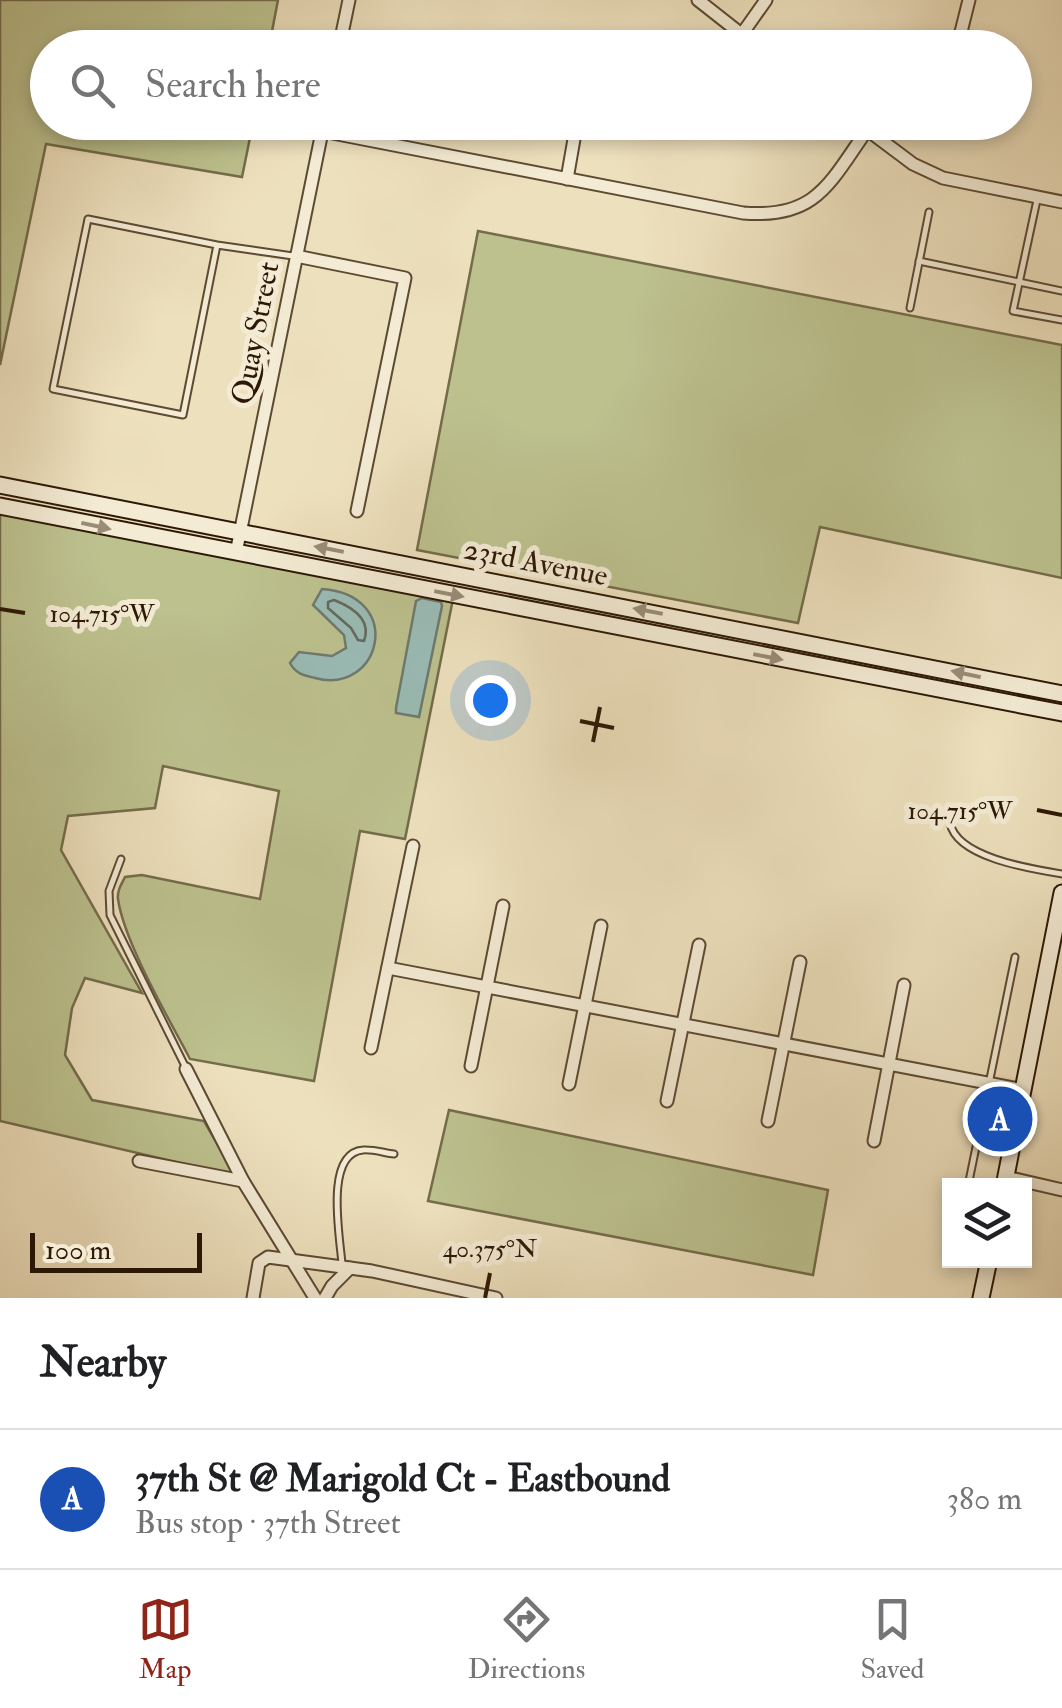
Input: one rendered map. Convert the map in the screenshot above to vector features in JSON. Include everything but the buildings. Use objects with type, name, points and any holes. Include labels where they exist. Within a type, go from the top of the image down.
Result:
[{"type":"main road","name":"23rd Avenue","points":[[0,485],[1062,694]]},
{"type":"main road","name":"23rd Avenue","points":[[0,506],[1062,713]]},
{"type":"main road","points":[[1006,1178],[1058,930],[1062,893]]},
{"type":"main road","points":[[981,1298],[987,1268]]},
{"type":"street","points":[[343,30],[349,0]]},
{"type":"street","points":[[698,0],[737,30]]},
{"type":"street","points":[[745,30],[766,0]]},
{"type":"street","points":[[961,30],[968,0]]},
{"type":"street","name":"Quay Street","points":[[236,553],[320,140]]},
{"type":"street","points":[[384,140],[566,179],[768,215],[809,204],[852,140]]},
{"type":"street","points":[[566,179],[574,140]]},
{"type":"street","points":[[881,140],[913,164],[943,178],[1062,202]]},
{"type":"street","points":[[296,256],[405,278],[358,511]]},
{"type":"street","points":[[372,1048],[413,846]]},
{"type":"street","points":[[472,1066],[504,906]]},
{"type":"street","points":[[568,1084],[601,926]]},
{"type":"street","points":[[667,1101],[699,945]]},
{"type":"street","points":[[768,1121],[800,962]]},
{"type":"street","points":[[388,968],[1024,1090]]},
{"type":"street","points":[[874,1141],[904,985]]},
{"type":"street","points":[[186,1069],[243,1182],[315,1298]]},
{"type":"street","points":[[139,1160],[243,1182]]},
{"type":"street","points":[[1032,1185],[1062,1190]]},
{"type":"street","points":[[253,1298],[260,1264],[268,1256],[346,1267],[496,1298]]},
{"type":"street","points":[[325,1298],[346,1267]]},
{"type":"lane","points":[[1037,197],[1014,310],[1062,320]]},
{"type":"lane","points":[[910,308],[929,212]]},
{"type":"lane","points":[[217,245],[183,416],[53,389],[88,219],[217,245],[296,256]]},
{"type":"lane","points":[[919,262],[1062,291]]},
{"type":"lane","points":[[950,824],[966,847],[1025,867],[1062,874]]},
{"type":"lane","points":[[121,859],[109,891],[110,916],[186,1069]]},
{"type":"lane","points":[[970,1178],[1015,957]]},
{"type":"lane","points":[[346,1267],[337,1177],[350,1155],[362,1150],[394,1154]]},
{"type":"green space","points":[[0,0],[278,0],[272,30],[30,30],[30,140],[250,140],[242,177],[46,144],[0,365]]},
{"type":"green space","points":[[478,231],[1062,345],[1062,578],[820,527],[798,623],[417,550]]},
{"type":"green space","points":[[0,509],[454,594],[405,839],[360,831],[314,1081],[190,1059],[138,958],[118,899],[125,877],[142,875],[260,899],[279,791],[163,766],[155,808],[68,816],[61,850],[142,993],[85,978],[72,1008],[65,1055],[92,1100],[204,1121],[236,1176],[0,1121]]},
{"type":"green space","points":[[449,1110],[828,1190],[813,1275],[428,1201]]},
{"type":"water","points":[[322,589],[349,595],[366,608],[374,625],[375,642],[368,659],[356,673],[338,680],[303,675],[290,663],[299,652],[332,656],[346,648],[344,635],[313,605]]},
{"type":"water","points":[[422,598],[441,602],[442,606],[419,717],[396,713],[396,708],[416,601]]},
{"type":"place","name":"37th St @ Marigold Ct - Eastbound","points":[[1000,1119]]}]
